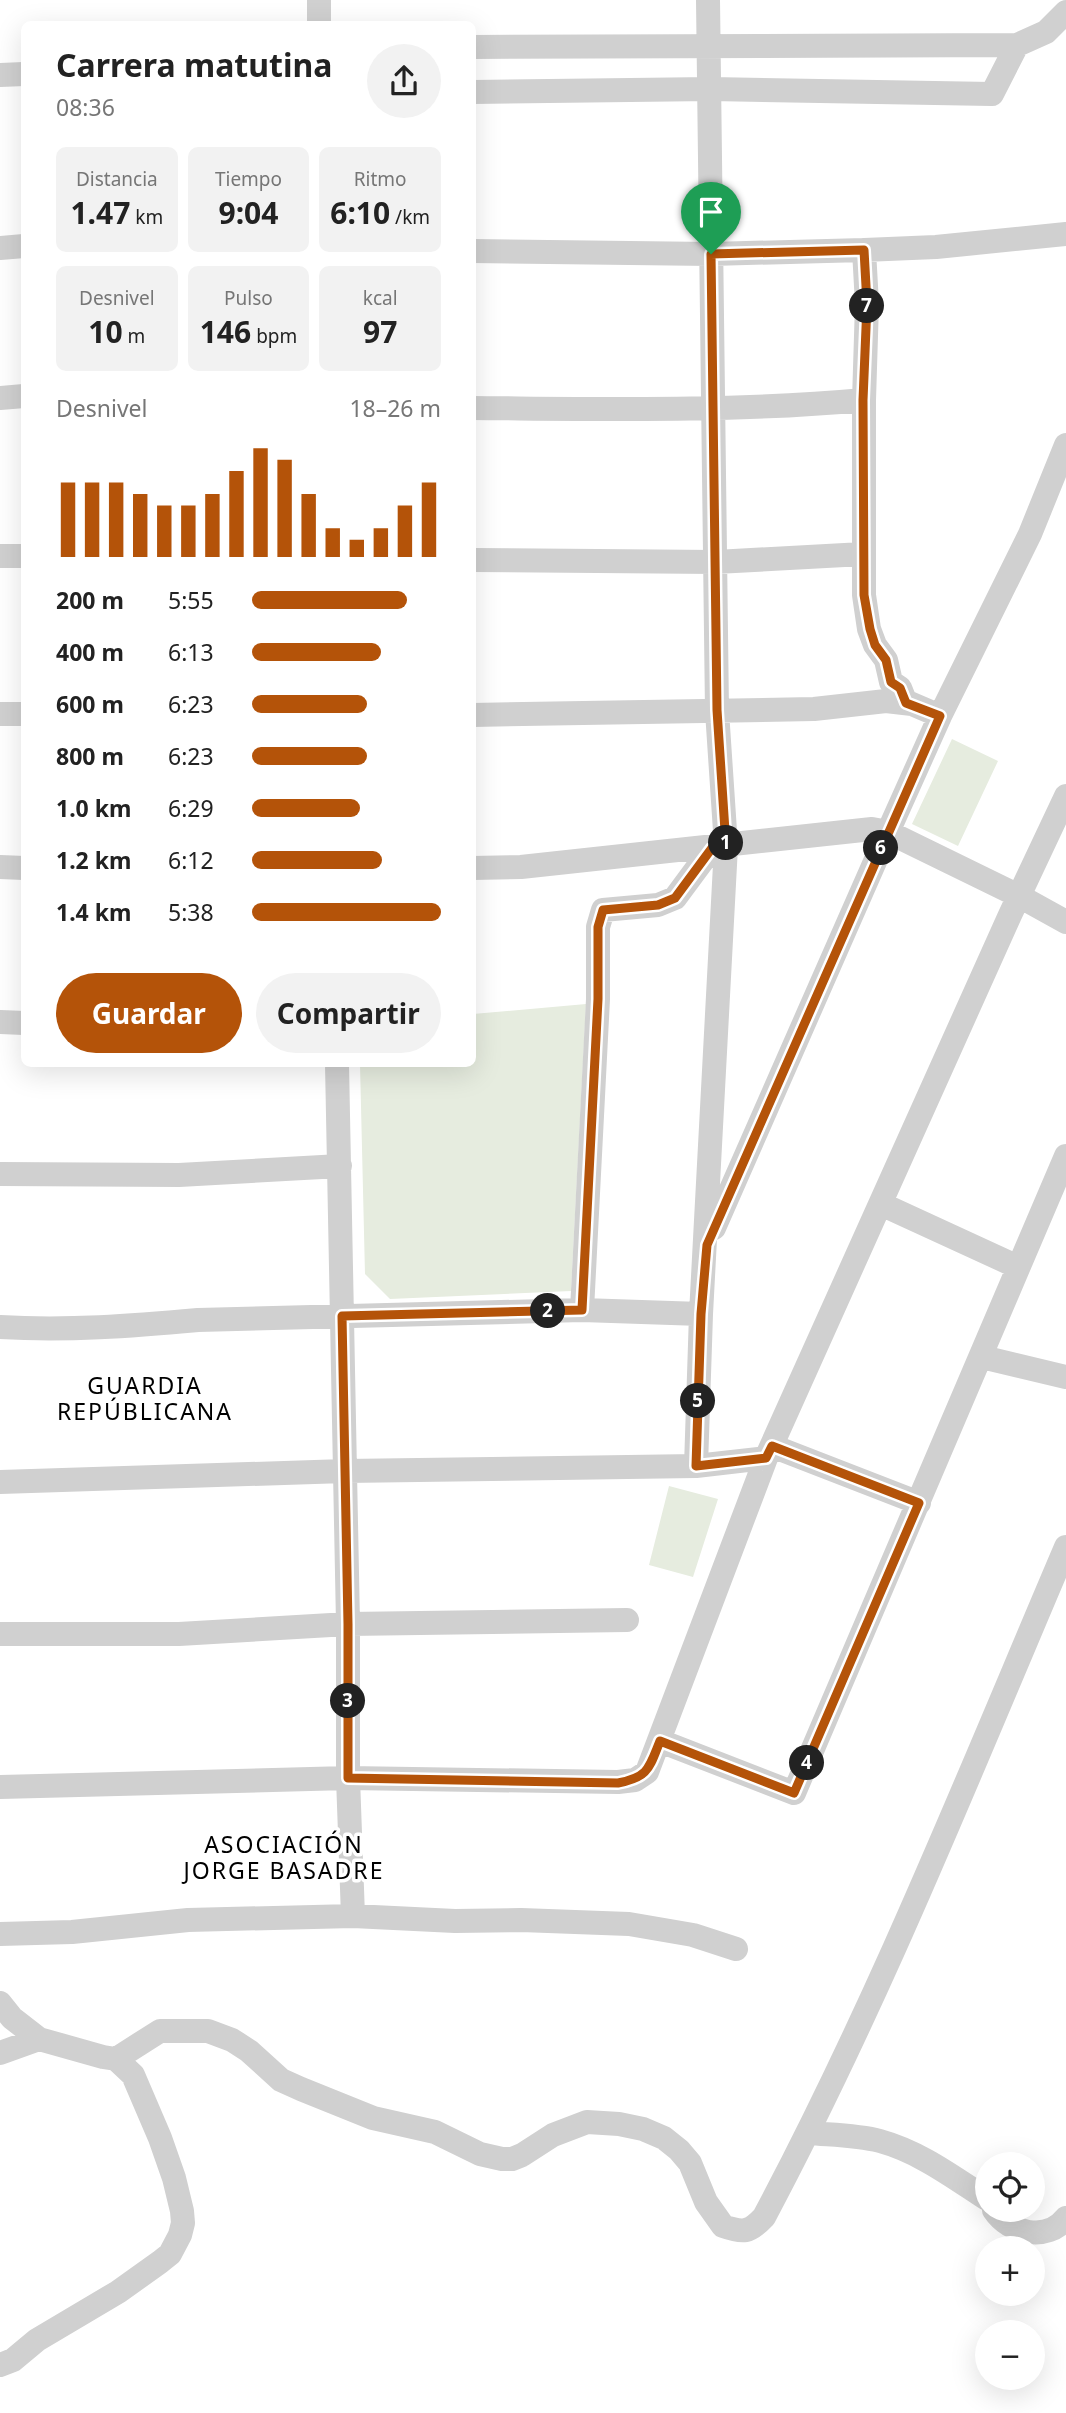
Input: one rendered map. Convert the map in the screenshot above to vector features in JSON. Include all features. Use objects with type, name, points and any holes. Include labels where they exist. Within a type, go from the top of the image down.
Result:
[{"type":"street","points":[[319,0],[319,21]]},
{"type":"street","points":[[696,1466],[701,1314],[707,1245],[719,847],[708,0]]},
{"type":"street","points":[[476,47],[709,44],[1017,45],[1046,32],[1066,13]]},
{"type":"street","points":[[476,92],[711,89],[992,94],[1017,45]]},
{"type":"street","points":[[0,75],[21,75]]},
{"type":"street","points":[[476,251],[711,254],[864,250],[936,247],[1066,234]]},
{"type":"street","points":[[0,248],[21,246]]},
{"type":"street","points":[[864,250],[867,304],[863,400],[864,595],[875,645],[886,660],[891,682],[900,688],[906,703]]},
{"type":"street","points":[[0,398],[21,396]]},
{"type":"street","points":[[476,408],[714,409],[791,407],[863,400]]},
{"type":"street","points":[[707,1245],[940,716],[1030,534],[1066,445]]},
{"type":"street","points":[[476,560],[716,562],[863,554]]},
{"type":"street","points":[[0,556],[21,556]]},
{"type":"street","points":[[476,715],[814,709],[886,701],[906,703],[940,716]]},
{"type":"street","points":[[0,714],[21,714]]},
{"type":"street","points":[[0,1787],[348,1778],[618,1783],[635,1780],[647,1772],[769,1452],[1066,796]]},
{"type":"street","points":[[476,867],[521,867],[872,829],[888,832],[1066,922]]},
{"type":"street","points":[[582,1310],[598,999],[598,927],[603,910],[658,905],[675,898],[719,847]]},
{"type":"street","points":[[0,867],[21,867]]},
{"type":"street","points":[[0,1022],[21,1023]]},
{"type":"street","points":[[337,1067],[348,1624],[348,1778],[353,1916]]},
{"type":"street","points":[[660,1741],[794,1793],[1066,1156]]},
{"type":"street","points":[[0,1174],[179,1175],[340,1166]]},
{"type":"street","points":[[881,1204],[1018,1267]]},
{"type":"street","points":[[0,1327],[582,1310],[701,1314]]},
{"type":"street","points":[[982,1357],[1066,1377]]},
{"type":"street","points":[[0,1482],[345,1471],[696,1466],[769,1452],[919,1503]]},
{"type":"street","points":[[116,2059],[160,2031],[208,2031],[232,2040],[249,2051],[281,2080],[301,2089],[373,2118],[435,2132],[480,2154],[502,2159],[522,2155],[553,2135],[587,2122],[643,2129],[664,2138],[690,2163],[713,2214],[723,2226],[745,2231],[755,2227],[764,2217],[809,2133],[932,1861],[1066,1547]]},
{"type":"street","points":[[0,1634],[179,1634],[348,1624],[628,1620]]},
{"type":"street","points":[[0,1934],[72,1932],[188,1920],[353,1916],[629,1924],[693,1935],[736,1949]]},
{"type":"street","points":[[0,2003],[12,2018],[39,2039],[85,2054],[116,2059],[133,2075],[174,2178],[183,2223],[170,2254],[160,2262],[118,2292],[37,2340],[13,2360],[0,2365]]},
{"type":"street","points":[[0,2053],[39,2039]]},
{"type":"street","points":[[809,2133],[878,2140],[938,2167],[975,2191]]},
{"type":"street","points":[[1006,2222],[1031,2233],[1047,2232],[1060,2226],[1066,2218]]},
{"type":"shaded area","points":[[952,739],[998,761],[958,846],[912,824]]},
{"type":"shaded area","points":[[586,1004],[571,1291],[390,1299],[365,1274],[360,1067],[476,1067],[476,1014]]},
{"type":"shaded area","points":[[669,1486],[718,1499],[693,1577],[649,1565]]},
{"type":"district","name":"GUARDIA REPÚBLICANA","points":[[145,1399]]},
{"type":"district","name":"ASOCIACIÓN JORGE BASADRE","points":[[284,1858]]},
{"type":"route","points":[[864,250],[867,304],[863,400],[864,595],[870,629],[875,645],[886,660],[891,682],[900,688],[906,703],[940,716],[707,1245],[701,1314],[696,1466],[766,1458],[772,1446],[919,1503],[794,1793],[660,1741],[647,1772],[635,1780],[618,1783],[348,1778],[342,1316],[582,1310],[598,999],[598,927],[603,910],[658,905],[675,898],[712,848],[726,846],[717,710],[711,254],[864,250]]}]
